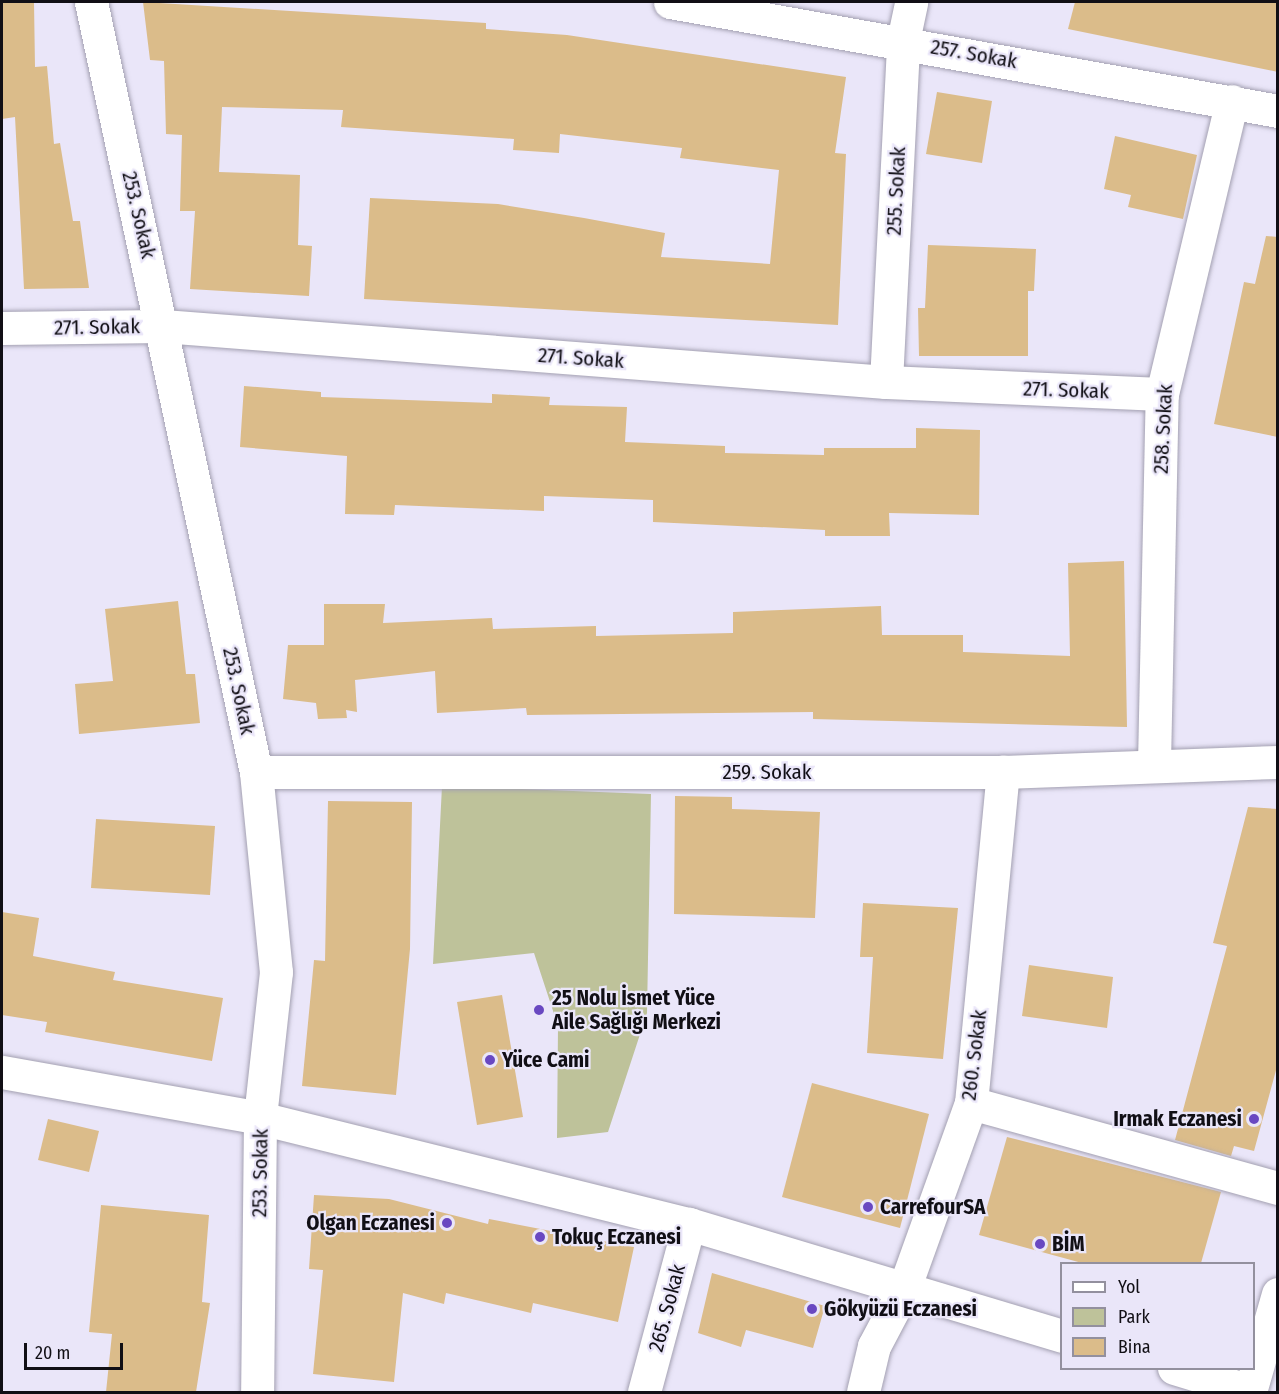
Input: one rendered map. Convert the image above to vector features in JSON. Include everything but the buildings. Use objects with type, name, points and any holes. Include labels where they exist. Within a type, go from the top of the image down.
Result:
[{"type":"street","name":"253. Sokak","points":[[91,2],[163,326],[256,772],[276,972],[260,1118],[257,1392]]},
{"type":"street","name":"257. Sokak","points":[[670,2],[903,41],[1278,111]]},
{"type":"street","name":"255. Sokak","points":[[886,382],[903,41],[911,2]]},
{"type":"street","name":"258. Sokak","points":[[1154,764],[1162,394],[1232,101]]},
{"type":"street","name":"271. Sokak","points":[[2,328],[163,326],[886,382],[1162,394]]},
{"type":"street","name":"259. Sokak","points":[[256,772],[1003,772],[1154,764],[1278,762]]},
{"type":"street","name":"260. Sokak","points":[[863,1392],[874,1346],[904,1290],[971,1103],[1003,772]]},
{"type":"street","points":[[2,1072],[260,1118],[689,1224],[1060,1335]]},
{"type":"street","points":[[971,1103],[1278,1188]]},
{"type":"street","name":"265. Sokak","points":[[644,1392],[689,1224]]},
{"type":"street","points":[[1180,1370],[1250,1392],[1278,1294]]},
{"type":"green space","points":[[442,786],[651,794],[647,1013],[608,1132],[557,1138],[558,1026],[534,953],[433,964]]},
{"type":"place","name":"25 Nolu İsmet Yüce Aile Sağlığı Merkezi","points":[[539,1010]]},
{"type":"place","name":"Yüce Cami","points":[[490,1060]]},
{"type":"place","name":"Irmak Eczanesi","points":[[1254,1119]]},
{"type":"place","name":"CarrefourSA","points":[[868,1207]]},
{"type":"place","name":"Olgan Eczanesi","points":[[447,1223]]},
{"type":"place","name":"Tokuç Eczanesi","points":[[540,1237]]},
{"type":"place","name":"BİM","points":[[1040,1244]]},
{"type":"place","name":"Gökyüzü Eczanesi","points":[[812,1309]]}]
